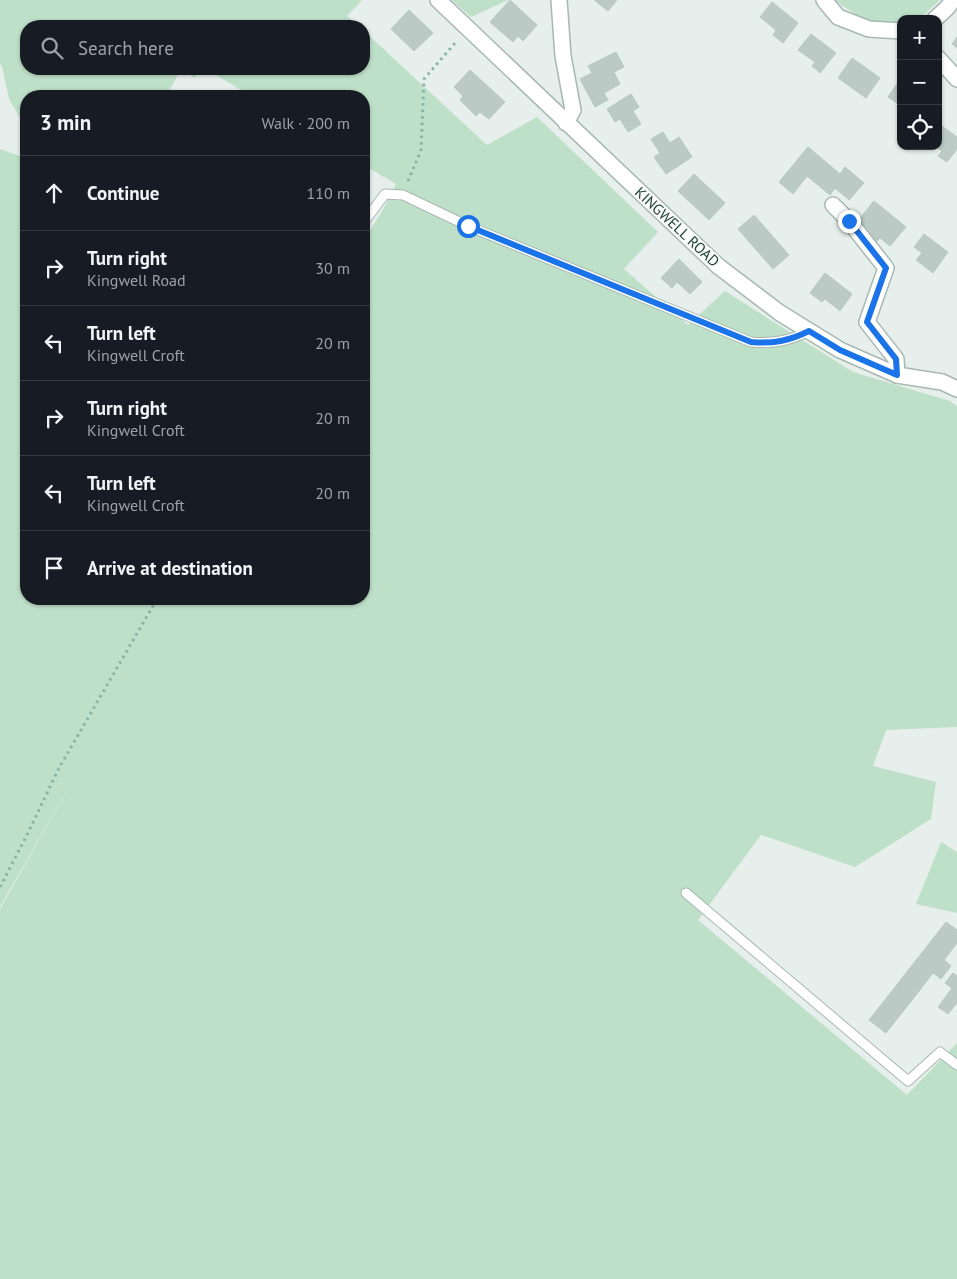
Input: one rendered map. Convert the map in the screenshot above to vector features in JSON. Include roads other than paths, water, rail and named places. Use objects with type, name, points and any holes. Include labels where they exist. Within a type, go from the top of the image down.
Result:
[{"type":"street","name":"KINGWELL ROAD","points":[[438,0],[566,124],[718,266],[780,313],[840,350],[897,375],[942,382],[957,389]]},
{"type":"street","points":[[559,0],[563,56],[573,110],[566,124]]},
{"type":"street","points":[[824,0],[838,17],[869,29],[897,31]]},
{"type":"street","points":[[939,15],[953,0]]},
{"type":"street","points":[[940,60],[957,79]]},
{"type":"street","points":[[834,205],[886,268],[867,322],[896,359],[897,375]]},
{"type":"lane","points":[[370,214],[385,194],[403,195],[468,226],[751,342],[766,344],[779,342],[792,339],[809,331]]},
{"type":"lane","points":[[686,893],[908,1080],[940,1052],[957,1065]]}]
